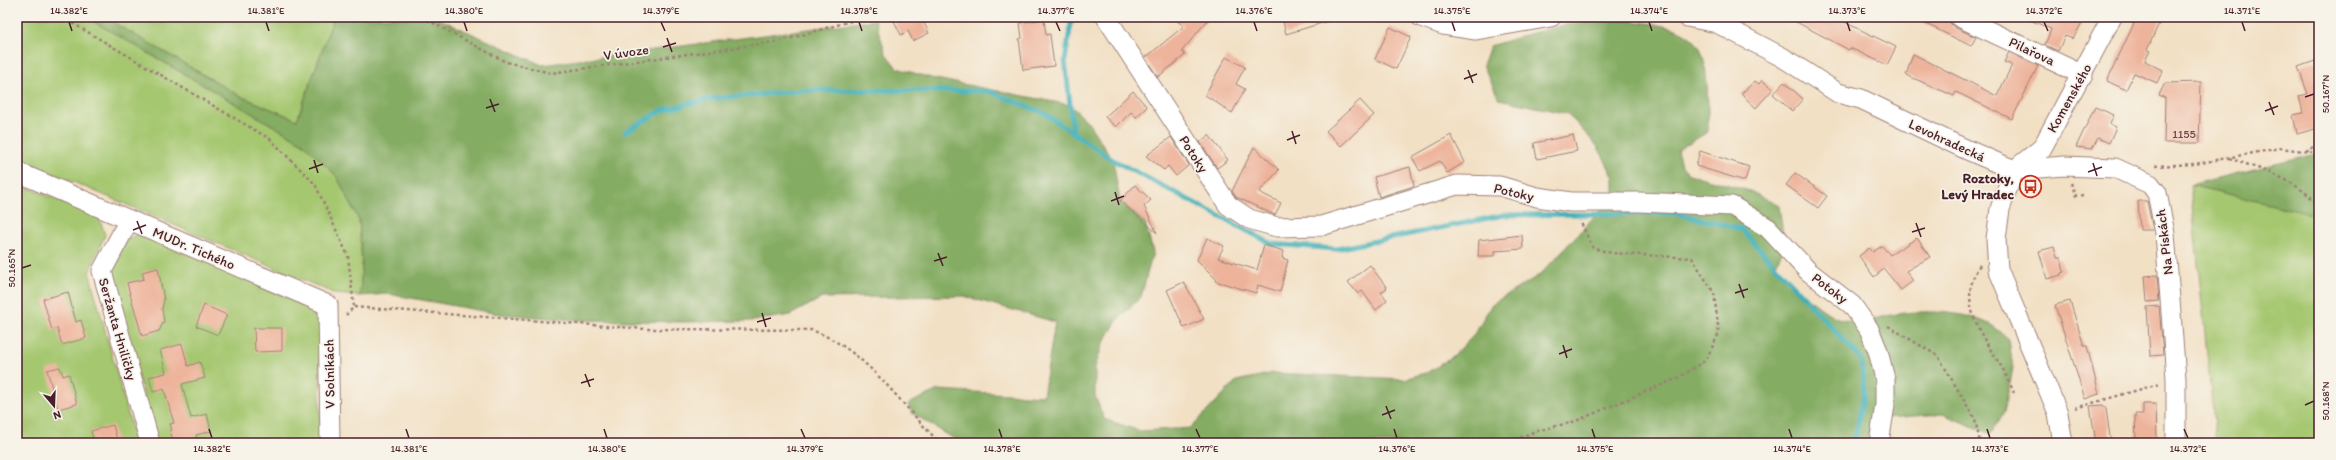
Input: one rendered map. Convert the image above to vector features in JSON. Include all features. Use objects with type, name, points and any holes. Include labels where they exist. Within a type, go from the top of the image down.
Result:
[{"type":"street","name":"Potoky","points":[[1106,17],[1228,205],[1249,219],[1277,227],[1321,226],[1457,185],[1500,186],[1537,197],[1571,202],[1639,202],[1732,206],[1768,228],[1808,271],[1852,305],[1869,329],[1878,351],[1885,379],[1884,405],[1879,443]]},
{"type":"street","points":[[1421,17],[1443,25],[1476,30],[1551,17]]},
{"type":"street","points":[[1476,30],[1491,17]]},
{"type":"street","name":"Levohradecká","points":[[1687,17],[1717,23],[1782,57],[1838,93],[1861,99],[1963,148],[2014,170]]},
{"type":"street","name":"Pilařova","points":[[1959,17],[2083,75]]},
{"type":"street","name":"Komenského","points":[[2014,170],[2042,148],[2083,75],[2112,17]]},
{"type":"street","name":"Na Pískách","points":[[2014,170],[2064,166],[2115,168],[2150,184],[2157,193],[2165,233],[2176,379],[2176,443]]},
{"type":"street","points":[[2014,170],[2000,209],[1996,250],[1998,269],[2007,294],[2058,414],[2062,443]]},
{"type":"street","name":"MUDr. Tichého","points":[[17,172],[328,304]]},
{"type":"street","name":"Seržanta Hniličky","points":[[129,220],[102,271],[150,443]]},
{"type":"street","name":"V Solníkách","points":[[328,304],[330,443]]},
{"type":"path","points":[[62,17],[270,139],[315,184],[348,256],[354,307]]},
{"type":"path","name":"V úvoze","points":[[422,17],[506,62],[551,73],[781,41],[865,17]]},
{"type":"path","points":[[2305,151],[2319,144]]},
{"type":"path","points":[[2152,166],[2195,164],[2280,148],[2319,153]]},
{"type":"path","points":[[2228,158],[2284,177],[2302,189],[2319,206]]},
{"type":"path","points":[[1509,443],[1533,432],[1576,421],[1678,378],[1706,360],[1719,334],[1714,293],[1692,258],[1611,254],[1593,248],[1571,202]]},
{"type":"path","points":[[1996,250],[1983,261],[1973,275],[1969,298],[1973,317],[1983,339],[2002,367],[2014,393]]},
{"type":"path","points":[[328,334],[354,307]]},
{"type":"path","points":[[354,307],[646,329],[811,330],[826,336],[861,360],[888,385],[919,422],[940,443]]},
{"type":"path","points":[[1887,326],[1938,356],[1975,419],[1980,443]]},
{"type":"path","points":[[2058,414],[2176,379]]},
{"type":"green space","points":[[17,17],[86,17],[303,143],[337,177],[359,220],[362,264],[360,296],[336,294],[17,158]]},
{"type":"green space","points":[[86,17],[104,17],[240,96],[297,120],[334,17],[435,17],[542,65],[875,20],[886,54],[897,68],[931,78],[1070,105],[1087,121],[1113,160],[1120,201],[1145,223],[1153,252],[1141,297],[1118,319],[1103,344],[1095,367],[1095,396],[1104,419],[1140,431],[1191,428],[1236,381],[1274,373],[1404,379],[1429,372],[1452,357],[1473,336],[1492,304],[1541,274],[1614,195],[1614,178],[1598,147],[1568,114],[1499,99],[1483,65],[1490,46],[1531,33],[1589,21],[1631,21],[1660,25],[1678,30],[1698,45],[1702,52],[1706,73],[1708,132],[1677,150],[1681,165],[1689,174],[1750,191],[1779,206],[1785,246],[1775,266],[1789,280],[1817,305],[1836,317],[1844,320],[1864,321],[1897,314],[1943,312],[1966,316],[1990,324],[2009,339],[2013,369],[2004,412],[1990,434],[1943,414],[1872,419],[1867,443],[961,443],[912,413],[908,404],[938,390],[1043,396],[1055,322],[964,296],[822,298],[790,315],[752,321],[683,322],[576,320],[499,314],[389,294],[360,296],[362,264],[359,220],[337,177],[303,143]]},
{"type":"green space","points":[[104,17],[334,17],[297,120],[240,96]]},
{"type":"green space","points":[[2319,153],[2319,216],[2190,185]]},
{"type":"green space","points":[[17,183],[99,217],[105,235],[89,272],[136,443],[17,443]]},
{"type":"green space","points":[[2190,185],[2319,216],[2319,443],[2216,443]]},
{"type":"green space","points":[[138,233],[309,307],[320,322],[320,443],[157,443],[110,275],[123,243]]},
{"type":"building","points":[[892,17],[936,17],[924,23],[929,33],[913,41],[908,31],[901,35]]},
{"type":"building","points":[[1172,17],[1210,17],[1182,51],[1185,55],[1158,77],[1145,58],[1184,26]]},
{"type":"building","points":[[1282,17],[1331,17],[1332,20],[1286,34]]},
{"type":"building","points":[[1787,17],[1834,17],[1896,47],[1887,65],[1850,48],[1849,50]]},
{"type":"building","points":[[1912,17],[1944,17],[1954,27],[1976,37],[1971,46]]},
{"type":"building","points":[[2023,17],[2085,17],[2073,39],[2065,36],[2058,51],[2045,45],[2051,29]]},
{"type":"building","points":[[2137,17],[2162,17],[2147,50],[2150,51],[2145,61],[2163,70],[2157,83],[2134,73],[2126,90],[2107,81]]},
{"type":"building","points":[[1044,19],[1046,35],[1050,34],[1054,66],[1023,70],[1019,39],[1022,38],[1020,23]]},
{"type":"building","points":[[1390,27],[1411,37],[1396,69],[1375,59]]},
{"type":"building","points":[[2009,52],[2038,66],[2012,119],[1956,92],[1954,96],[1906,75],[1913,54],[1997,96],[2012,65],[2004,62]]},
{"type":"building","points":[[1226,57],[1245,67],[1236,84],[1245,89],[1232,113],[1205,95]]},
{"type":"building","points":[[2315,61],[2319,70],[2319,128],[2297,134],[2293,115],[2303,113],[2299,96],[2308,94],[2298,67]]},
{"type":"building","points":[[1762,80],[1773,89],[1756,108],[1741,94],[1755,81],[1759,84]]},
{"type":"building","points":[[1784,82],[1803,99],[1792,111],[1773,94]]},
{"type":"building","points":[[2201,82],[2199,143],[2164,143],[2165,98],[2159,95],[2165,83]]},
{"type":"building","points":[[1133,91],[1147,107],[1136,117],[1131,112],[1116,127],[1105,117]]},
{"type":"building","points":[[1360,100],[1374,115],[1341,146],[1326,131]]},
{"type":"building","points":[[2095,107],[2114,115],[2110,124],[2116,127],[2109,143],[2098,138],[2092,149],[2076,147]]},
{"type":"building","points":[[1209,135],[1228,160],[1217,168],[1200,142]]},
{"type":"building","points":[[1451,135],[1465,162],[1447,173],[1440,161],[1420,171],[1412,157]]},
{"type":"building","points":[[1573,135],[1577,151],[1537,159],[1534,143]]},
{"type":"building","points":[[1171,137],[1189,165],[1176,176],[1168,166],[1164,170],[1146,156]]},
{"type":"building","points":[[1254,147],[1279,170],[1259,192],[1281,203],[1275,215],[1236,197],[1232,191]]},
{"type":"building","points":[[1700,151],[1749,167],[1745,181],[1696,166]]},
{"type":"building","points":[[1410,167],[1414,186],[1379,197],[1374,177]]},
{"type":"building","points":[[1795,173],[1827,196],[1818,208],[1786,185]]},
{"type":"building","points":[[1135,185],[1151,200],[1144,206],[1157,233],[1120,201]]},
{"type":"building","points":[[2138,201],[2147,201],[2153,230],[2140,230]]},
{"type":"building","points":[[1522,235],[1523,249],[1495,251],[1495,256],[1478,256],[1479,240]]},
{"type":"building","points":[[1207,238],[1224,246],[1218,258],[1257,270],[1264,245],[1284,251],[1282,258],[1288,260],[1280,292],[1258,285],[1256,293],[1215,281],[1216,279],[1197,260]]},
{"type":"building","points":[[1917,238],[1930,257],[1906,271],[1913,281],[1901,290],[1884,269],[1874,277],[1859,256],[1869,248],[1873,252],[1882,246],[1890,255]]},
{"type":"building","points":[[2054,247],[2057,258],[2061,258],[2064,272],[2061,273],[2061,275],[2047,279],[2039,251]]},
{"type":"building","points":[[1370,265],[1387,288],[1381,292],[1387,300],[1376,310],[1362,291],[1358,294],[1348,282]]},
{"type":"building","points":[[158,268],[164,300],[162,309],[164,321],[159,331],[142,336],[127,283],[144,279],[142,272]]},
{"type":"building","points":[[2157,275],[2159,301],[2147,302],[2145,276]]},
{"type":"building","points":[[1184,282],[1204,319],[1184,328],[1167,290]]},
{"type":"building","points":[[68,292],[76,322],[81,320],[86,338],[62,345],[57,328],[52,330],[43,299]]},
{"type":"building","points":[[2070,301],[2084,346],[2087,346],[2099,394],[2085,399],[2055,305]]},
{"type":"building","points":[[204,305],[227,315],[218,335],[196,326]]},
{"type":"building","points":[[2159,306],[2163,355],[2150,356],[2147,307]]},
{"type":"building","points":[[254,328],[282,328],[282,351],[255,352]]},
{"type":"building","points":[[182,344],[188,366],[200,362],[205,378],[182,384],[191,418],[207,414],[211,431],[196,435],[197,440],[174,443],[170,431],[172,430],[170,424],[174,423],[164,389],[153,392],[149,377],[166,373],[160,350]]},
{"type":"building","points":[[60,367],[63,376],[69,374],[77,404],[58,409],[47,370]]},
{"type":"building","points":[[2143,404],[2156,404],[2157,443],[2136,441],[2135,414],[2143,414]]},
{"type":"building","points":[[2103,405],[2106,409],[2111,443],[2096,443],[2090,406]]},
{"type":"building","points":[[113,425],[118,443],[94,443],[91,431]]},
{"type":"waterway","points":[[1072,17],[1065,60],[1073,131]]},
{"type":"waterway","points":[[625,132],[663,110],[709,99],[809,90],[988,91],[1044,113],[1113,160],[1272,244],[1336,249],[1504,215],[1674,213],[1741,229],[1861,359],[1864,392],[1854,443]]},
{"type":"place","name":"Roztoky, Levý Hradec","points":[[2030,186]]}]
